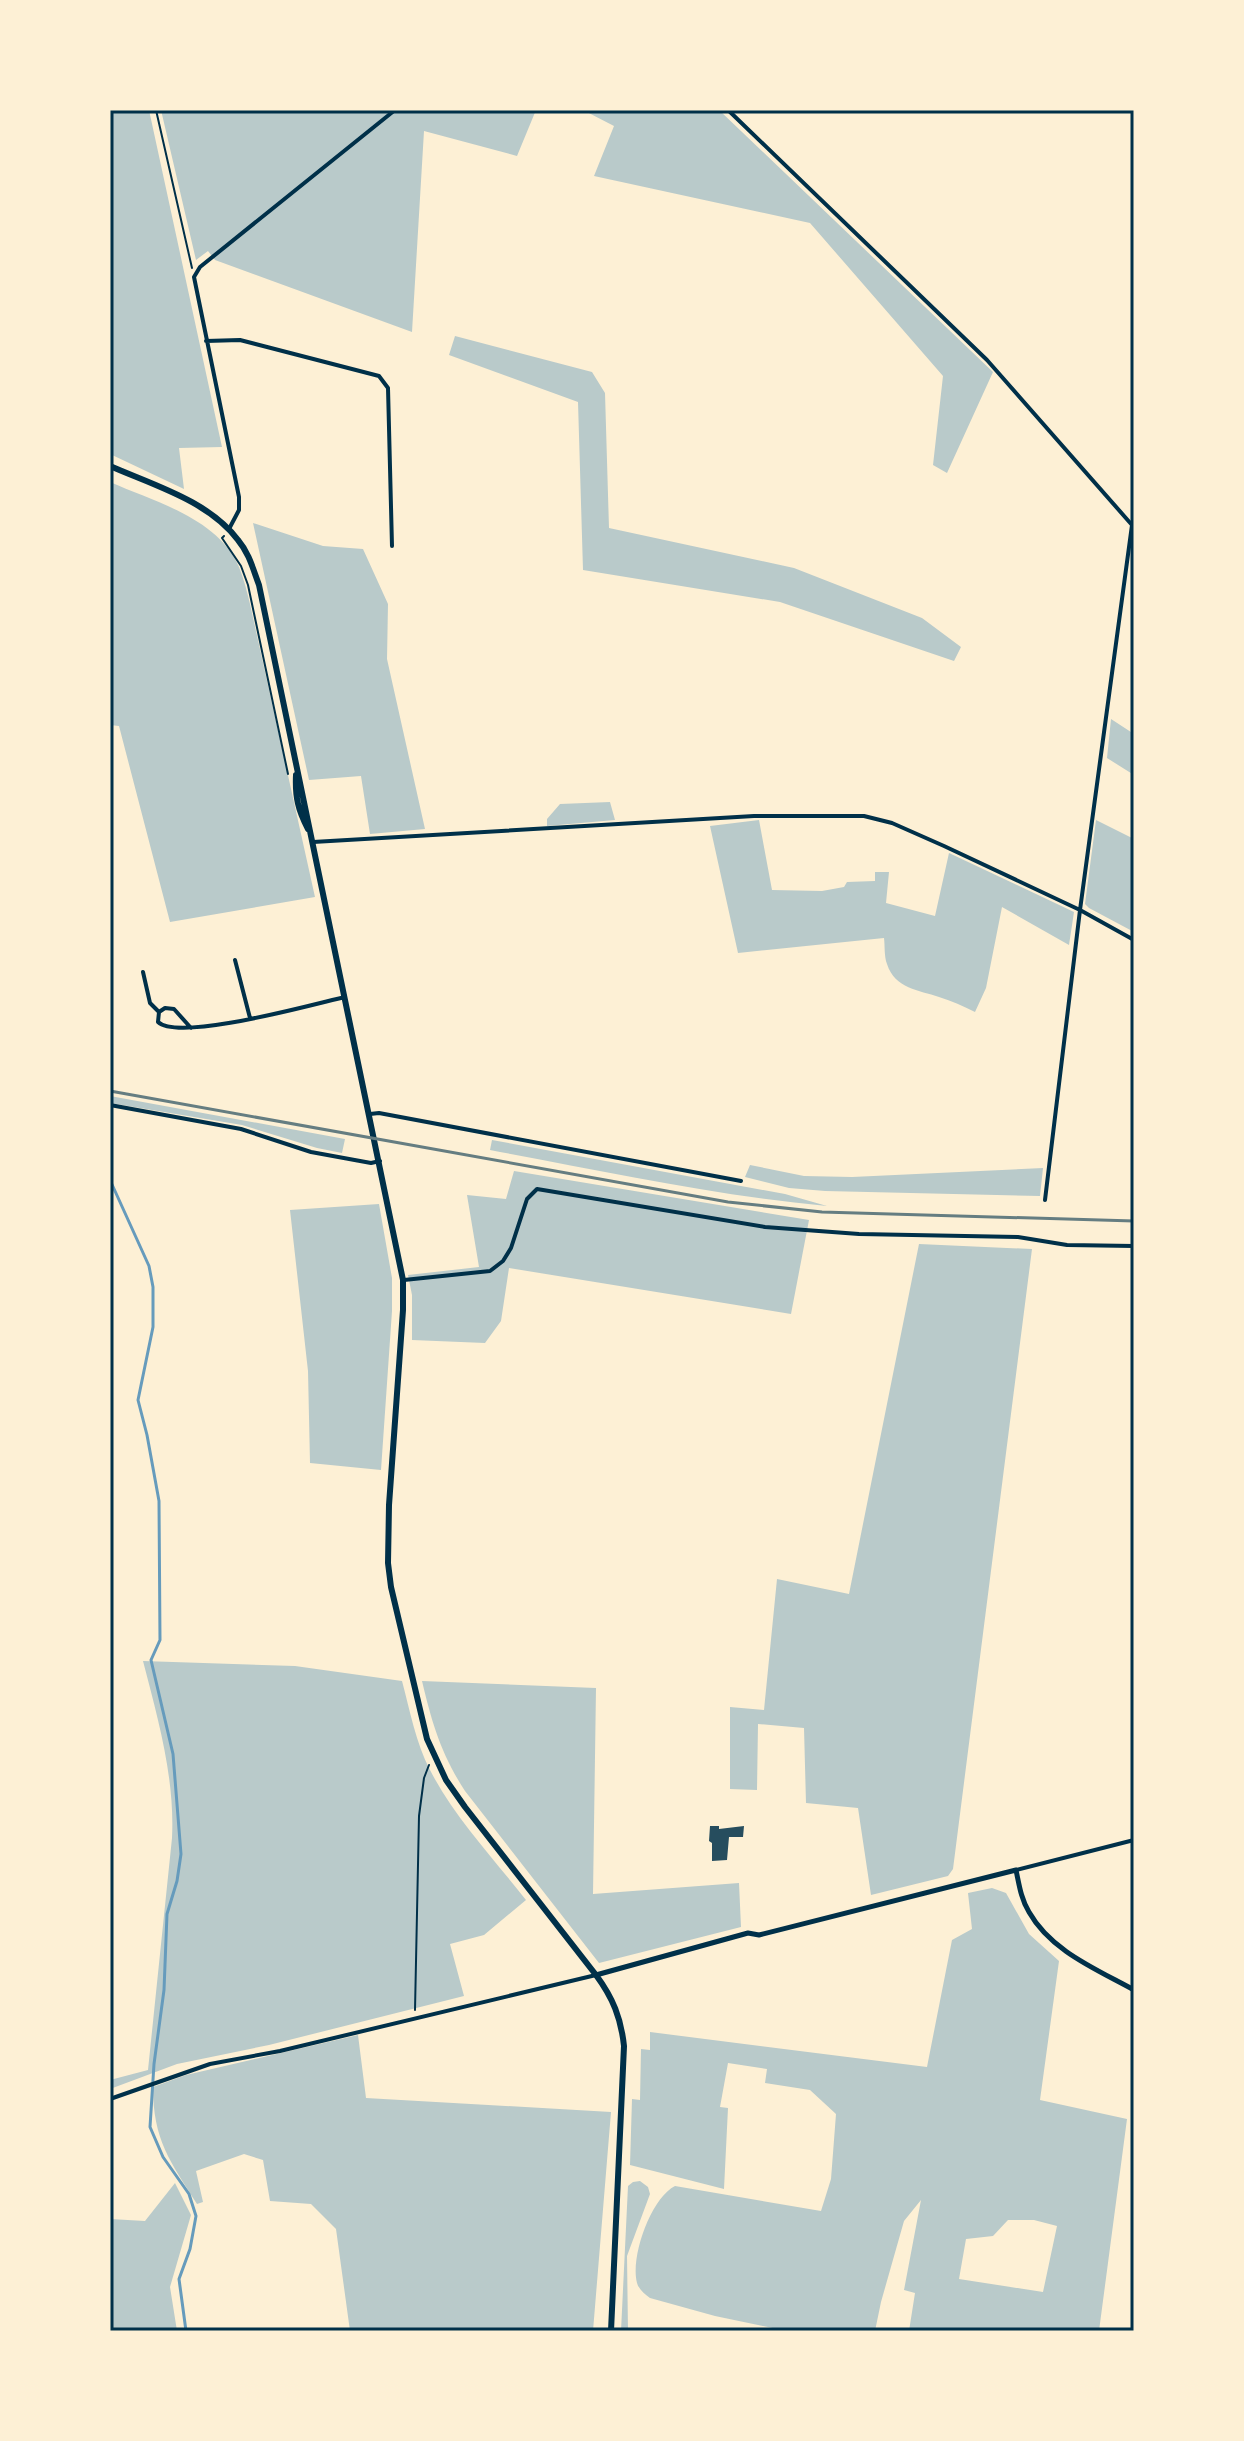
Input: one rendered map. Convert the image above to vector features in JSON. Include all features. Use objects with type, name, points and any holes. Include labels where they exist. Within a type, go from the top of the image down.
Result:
[{"type":"main road","points":[[110,466],[190,502],[229,529],[247,554],[259,585],[403,1280],[388,1563],[424,1727],[436,1760],[465,1807],[596,1975],[617,2010],[624,2046],[611,2331]]},
{"type":"street","points":[[229,529],[239,510],[239,497],[194,277],[200,267],[395,110]]},
{"type":"street","points":[[728,110],[987,360],[1133,525],[1080,910],[1045,1200]]},
{"type":"street","points":[[206,341],[240,340],[379,376],[385,381],[388,388],[392,546]]},
{"type":"street","points":[[312,839],[754,816],[850,814],[880,819],[916,832],[1080,910],[1134,940]]},
{"type":"street","points":[[235,960],[250,1018]]},
{"type":"street","points":[[143,972],[150,1003],[159,1012]]},
{"type":"street","points":[[159,1012],[158,1022],[163,1027],[191,1028],[345,997]]},
{"type":"street","points":[[159,1012],[174,1009],[191,1028]]},
{"type":"street","points":[[110,1105],[241,1129],[311,1152],[371,1163],[380,1161]]},
{"type":"street","points":[[370,1114],[379,1113],[741,1181]]},
{"type":"street","points":[[403,1280],[490,1271],[503,1261],[511,1248],[527,1199],[537,1189],[765,1227],[859,1234],[1018,1237],[1067,1245],[1134,1246]]},
{"type":"street","points":[[110,2099],[210,2064],[415,2019],[596,1975],[748,1933],[759,1935],[1134,1840]]},
{"type":"street","points":[[1016,1870],[1029,1913],[1051,1939],[1071,1956],[1134,1990]]},
{"type":"path","points":[[156,110],[194,277]]},
{"type":"path","points":[[222,538],[241,566],[248,585],[289,785]]},
{"type":"path","points":[[415,2019],[419,1816],[429,1764]]},
{"type":"shaded area","points":[[110,110],[149,110],[222,447],[179,448],[184,489],[110,454],[113,365],[110,364]]},
{"type":"shaded area","points":[[161,110],[536,110],[517,156],[424,131],[412,332],[215,260],[208,251],[196,260]]},
{"type":"shaded area","points":[[583,110],[719,110],[993,372],[947,473],[933,465],[943,376],[810,223],[594,176],[614,126]]},
{"type":"shaded area","points":[[455,336],[592,372],[605,393],[609,528],[794,568],[922,618],[961,647],[954,661],[780,602],[583,570],[578,402],[449,355]]},
{"type":"shaded area","points":[[110,482],[201,524],[229,550],[239,567],[250,604],[315,897],[170,922],[119,726],[110,725]]},
{"type":"shaded area","points":[[253,523],[323,546],[363,549],[388,604],[387,659],[425,829],[370,834],[361,776],[309,780]]},
{"type":"shaded area","points":[[1111,719],[1134,734],[1134,775],[1107,758]]},
{"type":"shaded area","points":[[610,802],[615,820],[547,826],[547,819],[560,804]]},
{"type":"shaded area","points":[[759,820],[772,890],[822,891],[844,887],[847,882],[875,881],[875,872],[889,872],[886,903],[935,916],[949,853],[1074,912],[1069,945],[1002,907],[986,988],[975,1012],[902,984],[886,961],[884,938],[738,953],[710,826]]},
{"type":"shaded area","points":[[1096,820],[1134,839],[1134,932],[1085,904]]},
{"type":"shaded area","points":[[110,1096],[345,1139],[342,1153],[242,1125],[110,1103]]},
{"type":"shaded area","points":[[492,1140],[785,1194],[827,1206],[700,1189],[490,1150]]},
{"type":"shaded area","points":[[750,1165],[804,1176],[852,1177],[1043,1168],[1040,1196],[789,1188],[745,1177]]},
{"type":"shaded area","points":[[514,1171],[809,1220],[791,1314],[509,1268],[501,1321],[485,1343],[412,1340],[412,1295],[408,1275],[479,1267],[467,1195],[506,1199]]},
{"type":"shaded area","points":[[379,1204],[392,1278],[381,1470],[310,1463],[308,1371],[290,1210]]},
{"type":"shaded area","points":[[919,1244],[1032,1249],[953,1869],[948,1876],[871,1895],[858,1808],[806,1803],[804,1728],[758,1724],[757,1790],[730,1789],[730,1707],[764,1710],[777,1579],[849,1594]]},
{"type":"shaded area","points":[[143,1661],[295,1666],[402,1681],[430,1770],[462,1821],[526,1900],[484,1935],[450,1944],[464,1996],[269,2045],[177,2064],[110,2089],[110,2080],[148,2070],[172,1838],[168,1771]]},
{"type":"shaded area","points":[[422,1681],[596,1688],[593,1894],[739,1883],[741,1927],[599,1963],[465,1791],[438,1738]]},
{"type":"shaded area","points":[[992,1888],[1006,1893],[1029,1934],[1059,1961],[1040,2100],[1127,2119],[1099,2331],[909,2331],[915,2293],[904,2290],[921,2200],[904,2221],[875,2331],[787,2331],[715,2316],[646,2295],[637,2283],[637,2259],[644,2229],[666,2193],[675,2186],[821,2211],[831,2179],[836,2114],[810,2090],[765,2083],[767,2069],[728,2063],[720,2107],[728,2108],[724,2189],[630,2165],[632,2099],[640,2100],[641,2049],[650,2050],[650,2032],[927,2067],[952,1940],[972,1929],[968,1893]],"holes":[[[1008,2220],[1034,2220],[1057,2226],[1043,2292],[959,2279],[966,2239],[993,2236]]]},
{"type":"shaded area","points":[[358,2035],[366,2098],[611,2112],[593,2331],[350,2331],[336,2229],[311,2204],[270,2201],[263,2160],[244,2154],[196,2171],[203,2202],[197,2204],[171,2162],[160,2136],[153,2087],[186,2075]]},
{"type":"shaded area","points":[[640,2181],[648,2187],[650,2194],[627,2256],[628,2331],[621,2331],[628,2186]]},
{"type":"shaded area","points":[[175,2183],[191,2215],[170,2287],[177,2331],[110,2331],[110,2219],[145,2221]]},
{"type":"building","points":[[710,1826],[719,1826],[719,1829],[744,1826],[743,1837],[729,1837],[727,1860],[712,1861]]},
{"type":"waterway","points":[[110,1180],[149,1266],[153,1287],[153,1327],[138,1400],[159,1501],[160,1640],[151,1660],[173,1754],[181,1854],[167,1914],[164,1990],[154,2064],[150,2127],[163,2157],[189,2194],[196,2216],[190,2249],[179,2279],[186,2331]]},
{"type":"railway","points":[[110,1091],[728,1202],[822,1212],[1134,1221]]}]
